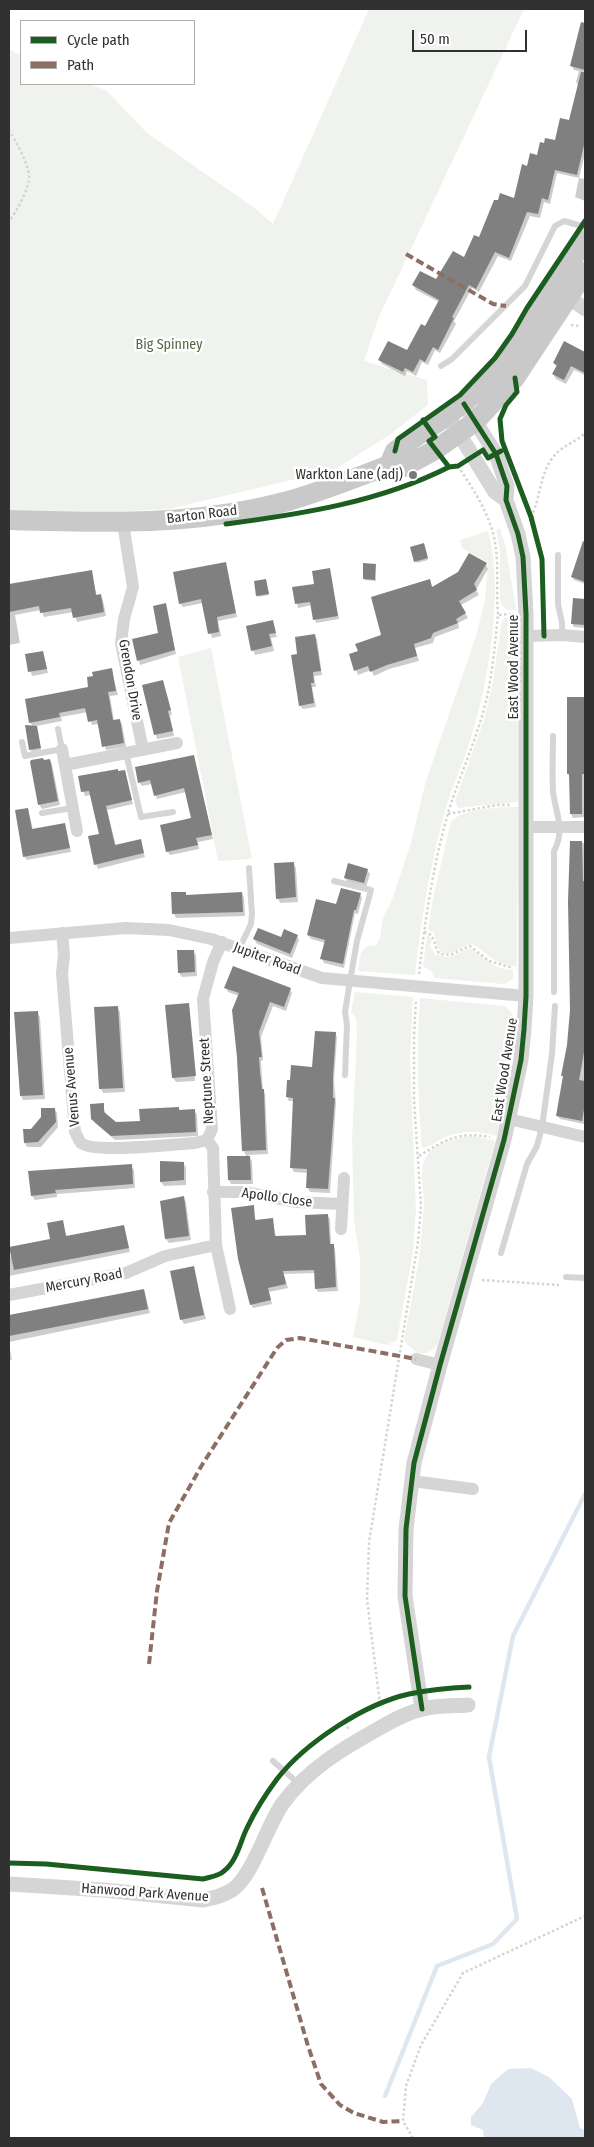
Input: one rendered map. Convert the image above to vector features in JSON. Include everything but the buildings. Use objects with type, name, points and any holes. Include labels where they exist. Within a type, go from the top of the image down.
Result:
[{"type":"main road","name":"Barton Road","points":[[389,465],[395,451],[464,404],[485,385],[514,349],[573,303],[585,240]]},
{"type":"main road","name":"Barton Road","points":[[9,520],[123,523],[181,520],[287,501],[389,465],[404,467],[435,450],[476,421],[515,378],[573,303],[585,272]]},
{"type":"street","name":"East Wood Avenue","points":[[422,1709],[405,1596],[406,1529],[414,1463],[509,1120],[521,1060],[526,996],[526,636],[522,558],[518,534],[506,500],[507,486],[496,454],[464,404]]},
{"type":"street","name":"East Wood Avenue","points":[[447,416],[495,492],[506,500]]},
{"type":"street","name":"Grendon Drive","points":[[123,523],[132,587],[124,619],[121,643],[143,750]]},
{"type":"street","points":[[526,636],[562,635],[585,637]]},
{"type":"street","points":[[65,764],[177,743]]},
{"type":"street","points":[[62,748],[77,831]]},
{"type":"street","points":[[525,827],[585,827]]},
{"type":"street","name":"Jupiter Road","points":[[9,938],[126,928],[169,930],[222,942],[322,978],[526,996]]},
{"type":"street","name":"Venus Avenue","points":[[62,933],[64,955],[62,973],[75,1132],[81,1142],[93,1148],[113,1148],[195,1143],[207,1140]]},
{"type":"street","name":"Neptune Street","points":[[222,942],[213,962],[203,999],[212,1128],[207,1140],[213,1148],[216,1246],[230,1309]]},
{"type":"street","points":[[509,1120],[585,1137]]},
{"type":"street","points":[[341,1229],[344,1178]]},
{"type":"street","name":"Apollo Close","points":[[213,1192],[244,1192],[297,1202],[341,1204]]},
{"type":"street","name":"Mercury Road","points":[[9,1295],[126,1274],[165,1256],[216,1246]]},
{"type":"street","points":[[416,1359],[440,1365]]},
{"type":"street","points":[[412,1481],[472,1489]]},
{"type":"street","name":"Hanwood Park Avenue","points":[[9,1884],[104,1890],[203,1900],[218,1898],[233,1889],[246,1873],[267,1830],[283,1804],[299,1784],[326,1759],[389,1723],[422,1709],[468,1705]]},
{"type":"lane","points":[[441,366],[460,352],[525,286],[555,226],[564,221],[585,227]]},
{"type":"lane","points":[[558,555],[558,604],[562,623],[562,635]]},
{"type":"lane","points":[[22,742],[25,756],[62,748],[58,729]]},
{"type":"lane","points":[[553,736],[554,792],[560,815],[560,841],[554,851],[554,992]]},
{"type":"lane","points":[[126,753],[141,817],[173,812]]},
{"type":"lane","points":[[42,813],[72,808]]},
{"type":"lane","points":[[239,949],[251,924],[249,868]]},
{"type":"lane","points":[[334,881],[371,890],[357,941],[345,1012],[347,1025],[345,1075]]},
{"type":"lane","points":[[501,1253],[527,1164],[537,1146],[542,1127],[552,1054],[555,1006]]},
{"type":"lane","points":[[566,1277],[585,1278]]},
{"type":"lane","points":[[274,1761],[299,1784]]},
{"type":"path","points":[[9,130],[19,146],[29,177],[18,211],[9,221]]},
{"type":"path","points":[[573,303],[579,326],[585,329]]},
{"type":"path","points":[[531,517],[535,509],[539,487],[545,470],[553,456],[585,433]]},
{"type":"path","points":[[435,450],[449,467],[458,466],[473,457]]},
{"type":"path","points":[[418,978],[429,898],[448,814],[473,744],[486,698],[498,614],[495,541],[491,527],[473,489],[458,466]]},
{"type":"path","points":[[528,510],[533,527]]},
{"type":"path","points":[[498,614],[517,614]]},
{"type":"path","points":[[448,814],[497,805],[518,804]]},
{"type":"path","points":[[424,932],[431,933],[434,936],[435,946],[440,954],[450,955],[470,946],[489,961],[499,965],[518,968]]},
{"type":"path","points":[[380,1704],[367,1599],[368,1542],[418,1242],[421,1206],[413,1068],[417,994]]},
{"type":"path","points":[[418,1156],[443,1141],[456,1136],[472,1134],[494,1138]]},
{"type":"path","points":[[482,1280],[563,1285]]},
{"type":"path","points":[[373,1708],[388,1702]]},
{"type":"path","points":[[338,1726],[347,1721],[349,1731]]},
{"type":"path","points":[[413,2138],[403,2121],[406,2086],[421,2045],[463,1973],[585,1916]]},
{"type":"green space","name":"Big Spinney","points":[[369,9],[524,9],[378,319],[364,361],[427,380],[428,405],[388,436],[334,470],[169,509],[53,515],[9,514],[9,49],[20,55],[20,85],[91,85],[106,90],[147,133],[256,209],[273,224]]},
{"type":"green space","points":[[500,528],[506,548],[516,610],[506,609],[502,606],[500,600],[500,552],[496,530]]},
{"type":"green space","points":[[488,531],[493,554],[495,580],[492,638],[488,667],[476,721],[447,803],[430,872],[415,975],[358,971],[361,952],[368,946],[376,945],[380,938],[383,918],[393,897],[411,843],[425,784],[476,636],[485,600],[488,563],[462,548],[460,540]]},
{"type":"green space","points":[[517,617],[518,802],[458,808],[455,801],[484,720],[493,682],[501,624],[504,618]]},
{"type":"green space","points":[[211,648],[252,859],[218,861],[178,657]]},
{"type":"green space","points":[[518,807],[517,966],[503,964],[472,944],[454,952],[441,952],[433,932],[428,930],[433,898],[451,821],[473,811]]},
{"type":"green space","points":[[427,934],[432,939],[430,946],[436,956],[438,954],[447,957],[470,949],[493,965],[513,970],[513,979],[503,984],[434,978],[432,972],[423,966]]},
{"type":"green space","points":[[355,992],[413,997],[410,1060],[416,1210],[413,1252],[397,1340],[387,1345],[353,1337],[360,1301],[360,1259],[354,1221],[352,1139],[357,1034],[356,1018],[351,1012]]},
{"type":"green space","points":[[420,998],[504,1006],[511,1012],[512,1024],[516,1025],[515,1039],[509,1081],[497,1136],[476,1132],[450,1135],[422,1148],[418,1073]]},
{"type":"green space","points":[[475,1136],[495,1141],[438,1343],[429,1352],[417,1353],[404,1341],[421,1243],[424,1205],[423,1164],[429,1153],[440,1145],[454,1139]]},
{"type":"shaded area","points":[[531,2068],[549,2077],[572,2099],[580,2128],[585,2130],[585,2138],[484,2138],[483,2130],[471,2125],[471,2117],[483,2103],[491,2084],[508,2069]]},
{"type":"waterway","points":[[385,2096],[437,1966],[493,1944],[517,1919],[489,1757],[513,1636],[585,1494]]},
{"type":"marked path","points":[[406,254],[493,304],[506,306]]},
{"type":"marked path","points":[[149,1664],[157,1591],[169,1523],[202,1465],[277,1348],[286,1340],[300,1338],[416,1359]]},
{"type":"marked path","points":[[262,1888],[321,2084],[340,2105],[354,2113],[383,2122],[403,2121]]},
{"type":"cycle path","points":[[395,451],[398,439],[460,395],[495,358],[585,221]]},
{"type":"cycle path","points":[[515,378],[517,392],[506,405],[500,419],[502,441],[531,517],[542,559],[544,636]]},
{"type":"cycle path","points":[[422,1709],[405,1596],[406,1529],[414,1463],[504,1140],[521,1060],[526,996],[526,614],[523,557],[518,534],[506,500],[507,486],[496,454],[464,404]]},
{"type":"cycle path","points":[[423,420],[435,437],[429,441],[449,467],[458,466],[483,450],[488,458],[501,451]]},
{"type":"cycle path","points":[[226,524],[312,511],[368,498],[423,479],[449,467]]},
{"type":"cycle path","points":[[9,1863],[46,1864],[203,1879],[217,1875],[222,1873],[232,1862],[253,1815],[277,1779],[289,1765],[319,1739],[373,1706],[392,1699],[424,1691],[469,1687]]},
{"type":"place","name":"Warkton Lane (adj)","points":[[413,475]]}]
